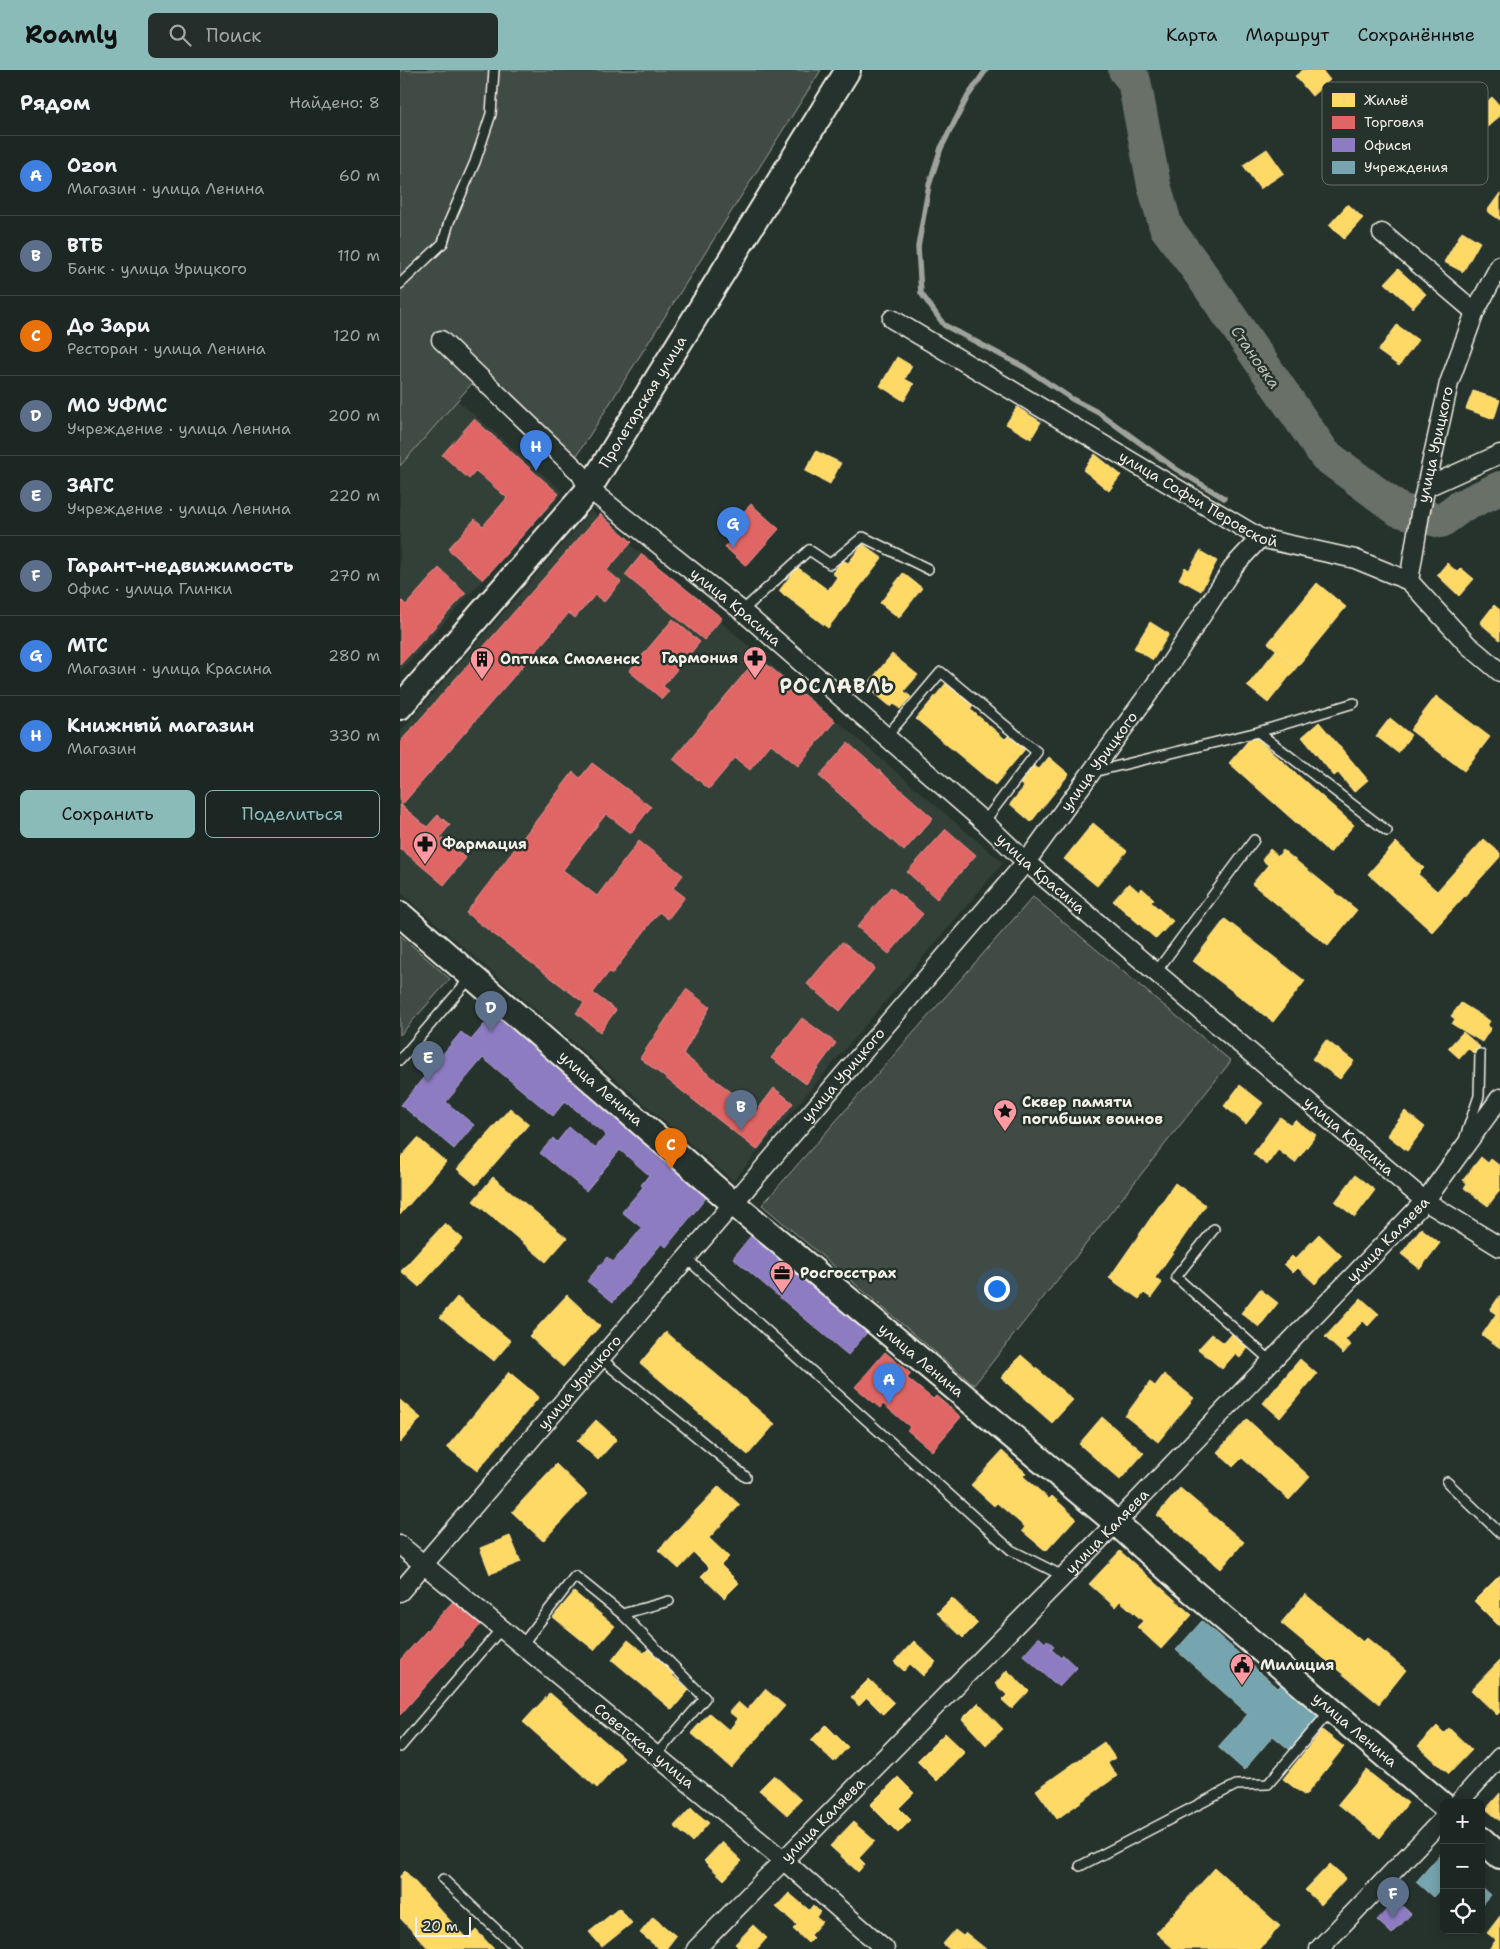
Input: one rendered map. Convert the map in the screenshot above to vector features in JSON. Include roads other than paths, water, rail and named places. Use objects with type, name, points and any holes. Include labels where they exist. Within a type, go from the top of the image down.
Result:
[{"type":"main road","name":"Пролетарская улица","points":[[400,707],[589,489],[848,70]]},
{"type":"main road","name":"улица Ленина","points":[[400,914],[734,1204],[1116,1523],[1330,1710],[1440,1803]]},
{"type":"main road","points":[[1485,1843],[1500,1856]]},
{"type":"street","points":[[1382,233],[1475,312]]},
{"type":"street","name":"улица Урицкого","points":[[1409,581],[1420,514],[1449,383],[1475,312],[1500,265]]},
{"type":"street","name":"улица Софьи Перовской","points":[[892,319],[1260,538],[1355,559],[1409,581],[1468,645],[1500,672]]},
{"type":"street","name":"улица Красина","points":[[441,340],[580,473],[589,489],[742,610],[984,822],[1026,862],[1425,1201],[1500,1248]]},
{"type":"street","points":[[1427,487],[1500,454]]},
{"type":"street","name":"улица Урицкого","points":[[400,1592],[602,1359],[1026,862],[1168,667],[1234,566],[1260,538]]},
{"type":"street","name":"улица Каляева","points":[[696,1949],[1116,1523],[1425,1201],[1500,1098]]},
{"type":"street","name":"Советская улица","points":[[400,1545],[782,1860],[885,1949]]},
{"type":"street","points":[[1462,1799],[1500,1756]]},
{"type":"street","points":[[1319,1949],[1440,1822]]},
{"type":"lane","points":[[400,284],[443,243],[449,222],[475,162],[491,114],[494,70]]},
{"type":"lane","points":[[742,610],[808,550],[830,564],[863,537],[928,569]]},
{"type":"lane","points":[[886,738],[941,672],[1037,752],[984,822]]},
{"type":"lane","points":[[1093,772],[1258,732],[1354,703]]},
{"type":"lane","points":[[1258,732],[1387,831]]},
{"type":"lane","points":[[1156,972],[1254,840]]},
{"type":"lane","points":[[400,1060],[471,977]]},
{"type":"lane","points":[[1459,1154],[1479,1096],[1480,1054]]},
{"type":"lane","points":[[1214,1229],[1176,1277],[1271,1361]]},
{"type":"lane","points":[[687,1259],[1011,1550],[1063,1576]]},
{"type":"lane","points":[[602,1359],[746,1477]]},
{"type":"lane","points":[[1447,1482],[1500,1533]]},
{"type":"lane","points":[[522,1646],[575,1576],[622,1614],[704,1698],[654,1756]]},
{"type":"lane","points":[[622,1614],[669,1601]]},
{"type":"lane","points":[[400,1747],[501,1629]]},
{"type":"lane","points":[[1080,1866],[1236,1785],[1268,1784],[1330,1710]]},
{"type":"lane","points":[[443,1879],[517,1949]]},
{"type":"waterway","points":[[986,70],[968,96],[941,148],[929,185],[918,247],[921,293],[944,325],[1024,367],[1072,399],[1099,413],[1176,469],[1224,498]]},
{"type":"waterway","name":"Становка","points":[[1125,70],[1134,81],[1154,185],[1166,227],[1198,270],[1325,455],[1399,510],[1441,521],[1460,507],[1500,488]]},
{"type":"waterway","name":"Становка","points":[[1129,75],[1130,70]]},
{"type":"place","name":"Книжный магазин","points":[[536,471]]},
{"type":"place","name":"МТС","points":[[733,548]]},
{"type":"place","name":"Гармония","points":[[755,679]]},
{"type":"place","name":"Оптика Смоленск","points":[[482,680]]},
{"type":"place","name":"Фармация","points":[[425,865]]},
{"type":"place","name":"МО УФМС","points":[[491,1032]]},
{"type":"place","name":"ЗАГС","points":[[428,1082]]},
{"type":"place","name":"ВТБ","points":[[741,1131]]},
{"type":"place","name":"Сквер памяти погибших воинов","points":[[1005,1132]]},
{"type":"place","name":"До Зари","points":[[671,1169]]},
{"type":"place","name":"Росгосстрах","points":[[782,1294]]},
{"type":"place","name":"Ozon","points":[[889,1404]]},
{"type":"place","name":"Милиция","points":[[1242,1686]]},
{"type":"place","name":"Гарант-недвижимость","points":[[1393,1918]]},
{"type":"district","name":"РОСЛАВЛЬ","points":[[837,686]]}]
